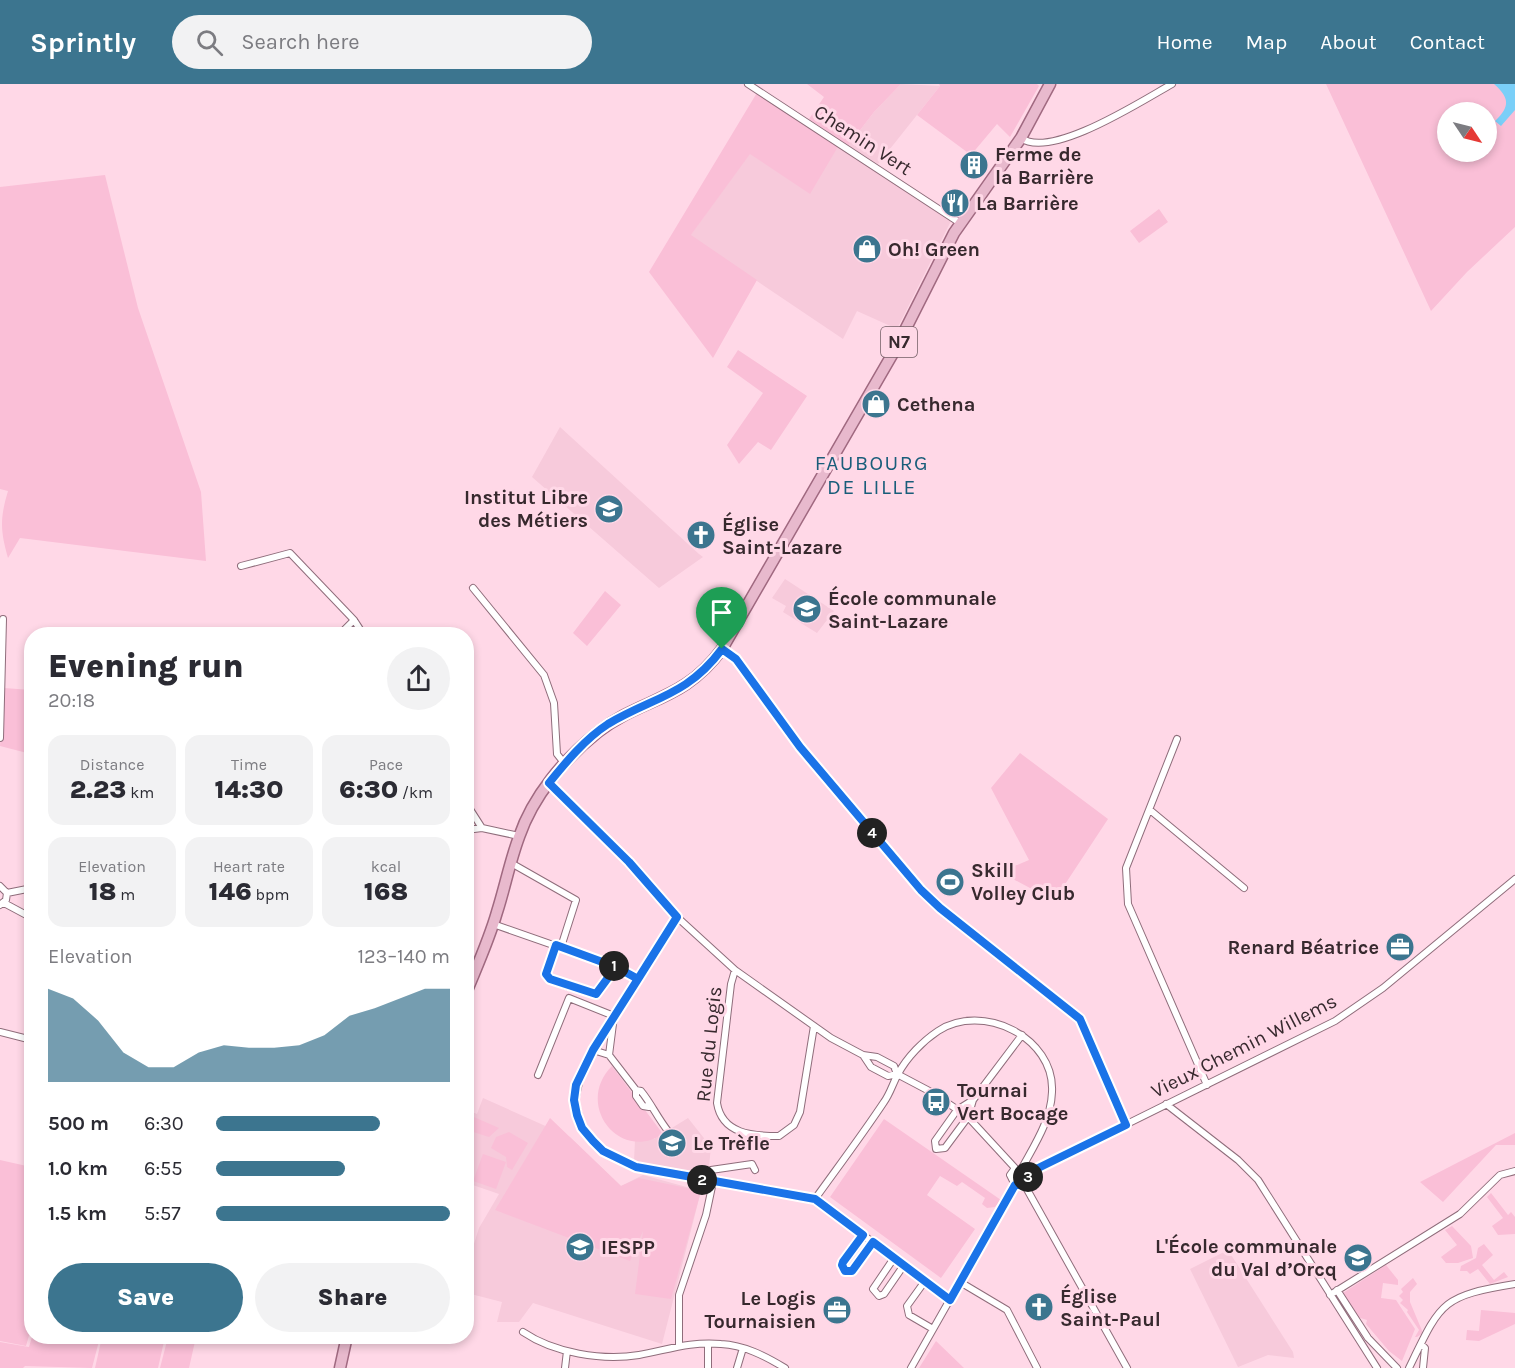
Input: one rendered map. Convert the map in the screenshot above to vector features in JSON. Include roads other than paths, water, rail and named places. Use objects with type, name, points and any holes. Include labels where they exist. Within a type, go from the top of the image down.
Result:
[{"type":"main road","name":"N7","points":[[474,973],[494,924],[519,836],[533,805],[565,764],[607,725],[686,686],[698,677],[722,649],[891,357],[960,223],[1021,138],[1050,84]]},
{"type":"main road","points":[[340,1368],[345,1344]]},
{"type":"street","name":"Chemin Vert","points":[[748,84],[960,223]]},
{"type":"street","points":[[1021,138],[1027,142],[1044,144],[1089,130],[1172,84]]},
{"type":"street","points":[[241,566],[290,553],[358,627]]},
{"type":"street","points":[[473,588],[544,675],[554,703],[557,754],[565,764]]},
{"type":"street","points":[[0,738],[3,620]]},
{"type":"street","points":[[347,627],[354,620]]},
{"type":"street","points":[[722,649],[736,659],[800,747],[921,890],[940,908],[1080,1019],[1126,1125]]},
{"type":"street","points":[[1177,739],[1126,868],[1128,904],[1207,1085]]},
{"type":"street","points":[[549,783],[629,862],[677,917],[735,970],[813,1026],[862,1055],[871,1067],[888,1076],[897,1074]]},
{"type":"street","points":[[1150,810],[1244,888]]},
{"type":"street","points":[[474,816],[482,828]]},
{"type":"street","points":[[474,829],[482,828],[519,836]]},
{"type":"street","points":[[511,863],[576,900],[546,974],[550,979],[596,994],[616,967]]},
{"type":"street","name":"Vieux Chemin Willems","points":[[1022,1170],[1126,1125],[1335,1021],[1383,988],[1515,879]]},
{"type":"street","points":[[0,886],[7,893]]},
{"type":"street","points":[[7,893],[24,890]]},
{"type":"street","points":[[7,893],[2,904],[24,914]]},
{"type":"street","points":[[677,917],[593,1050],[576,1085],[574,1100],[582,1128],[603,1151],[636,1167],[815,1199],[950,1300]]},
{"type":"street","points":[[494,924],[616,967],[638,979]]},
{"type":"street","name":"Rue du Logis","points":[[735,970],[731,984],[717,1103],[723,1122],[732,1130],[779,1136],[794,1125],[800,1112],[813,1026]]},
{"type":"street","points":[[538,1076],[568,998],[614,1016]]},
{"type":"street","points":[[609,1055],[614,1016]]},
{"type":"street","points":[[815,1199],[885,1100],[897,1074],[927,1039],[956,1023],[988,1021],[1003,1025],[1022,1035],[1043,1059],[1053,1090],[1046,1123],[1022,1170],[1024,1185],[1127,1368]]},
{"type":"street","points":[[0,1032],[24,1038]]},
{"type":"street","points":[[973,1100],[957,1110],[935,1141],[936,1149],[945,1148],[968,1117],[973,1100],[1022,1035]]},
{"type":"street","points":[[593,1050],[609,1055],[636,1090],[641,1091],[649,1101],[649,1107],[668,1131]]},
{"type":"street","points":[[862,1055],[877,1057],[894,1066],[897,1074],[968,1117],[1022,1170]]},
{"type":"street","points":[[1166,1104],[1238,1160],[1258,1180],[1333,1293],[1377,1368]]},
{"type":"street","points":[[703,1180],[711,1170],[752,1164],[755,1170]]},
{"type":"street","points":[[1015,1185],[1010,1175],[1022,1170]]},
{"type":"street","points":[[1333,1293],[1460,1214],[1500,1175],[1515,1171]]},
{"type":"street","points":[[678,1345],[679,1295],[706,1215],[713,1182]]},
{"type":"street","points":[[1015,1185],[1024,1185]]},
{"type":"street","points":[[911,1368],[1015,1185]]},
{"type":"street","points":[[863,1235],[843,1262],[845,1271],[852,1271],[873,1242]]},
{"type":"street","points":[[894,1258],[873,1289],[879,1296],[884,1294],[904,1265]]},
{"type":"street","points":[[925,1281],[907,1306],[909,1315],[933,1329]]},
{"type":"street","points":[[960,1282],[1007,1310],[1037,1368]]},
{"type":"street","points":[[1409,1368],[1440,1311],[1456,1298],[1466,1293],[1515,1284]]},
{"type":"street","points":[[1333,1293],[1368,1338],[1397,1368]]},
{"type":"street","points":[[523,1332],[551,1347],[603,1356],[637,1355],[678,1345],[708,1344],[743,1348],[785,1368]]},
{"type":"street","points":[[708,1344],[708,1368]]},
{"type":"street","points":[[1421,1344],[1425,1348],[1423,1368]]},
{"type":"street","points":[[737,1368],[743,1348]]},
{"type":"street","points":[[566,1368],[567,1351]]},
{"type":"water","points":[[1494,84],[1515,84],[1515,110],[1501,126],[1497,123],[1497,118],[1505,107],[1503,94]]},
{"type":"place","name":"Ferme de la Barrière","points":[[974,165]]},
{"type":"place","name":"La Barrière","points":[[955,203]]},
{"type":"place","name":"Oh! Green","points":[[867,249]]},
{"type":"place","name":"Cethena","points":[[876,404]]},
{"type":"place","name":"Institut Libre des Métiers","points":[[609,509]]},
{"type":"place","name":"Église Saint-Lazare","points":[[701,535]]},
{"type":"place","name":"École communale Saint-Lazare","points":[[807,609]]},
{"type":"place","name":"Skill Volley Club","points":[[950,882]]},
{"type":"place","name":"Renard Béatrice","points":[[1400,947]]},
{"type":"place","name":"Tournai Vert Bocage","points":[[936,1102]]},
{"type":"place","name":"Le Trèfle","points":[[672,1143]]},
{"type":"place","name":"IESPP","points":[[580,1247]]},
{"type":"place","name":"L'École communale du Val d’Orcq","points":[[1358,1258]]},
{"type":"place","name":"Église Saint-Paul","points":[[1039,1307]]},
{"type":"place","name":"Le Logis Tournaisien","points":[[837,1310]]},
{"type":"district","name":"FAUBOURG DE LILLE","points":[[872,475]]}]
